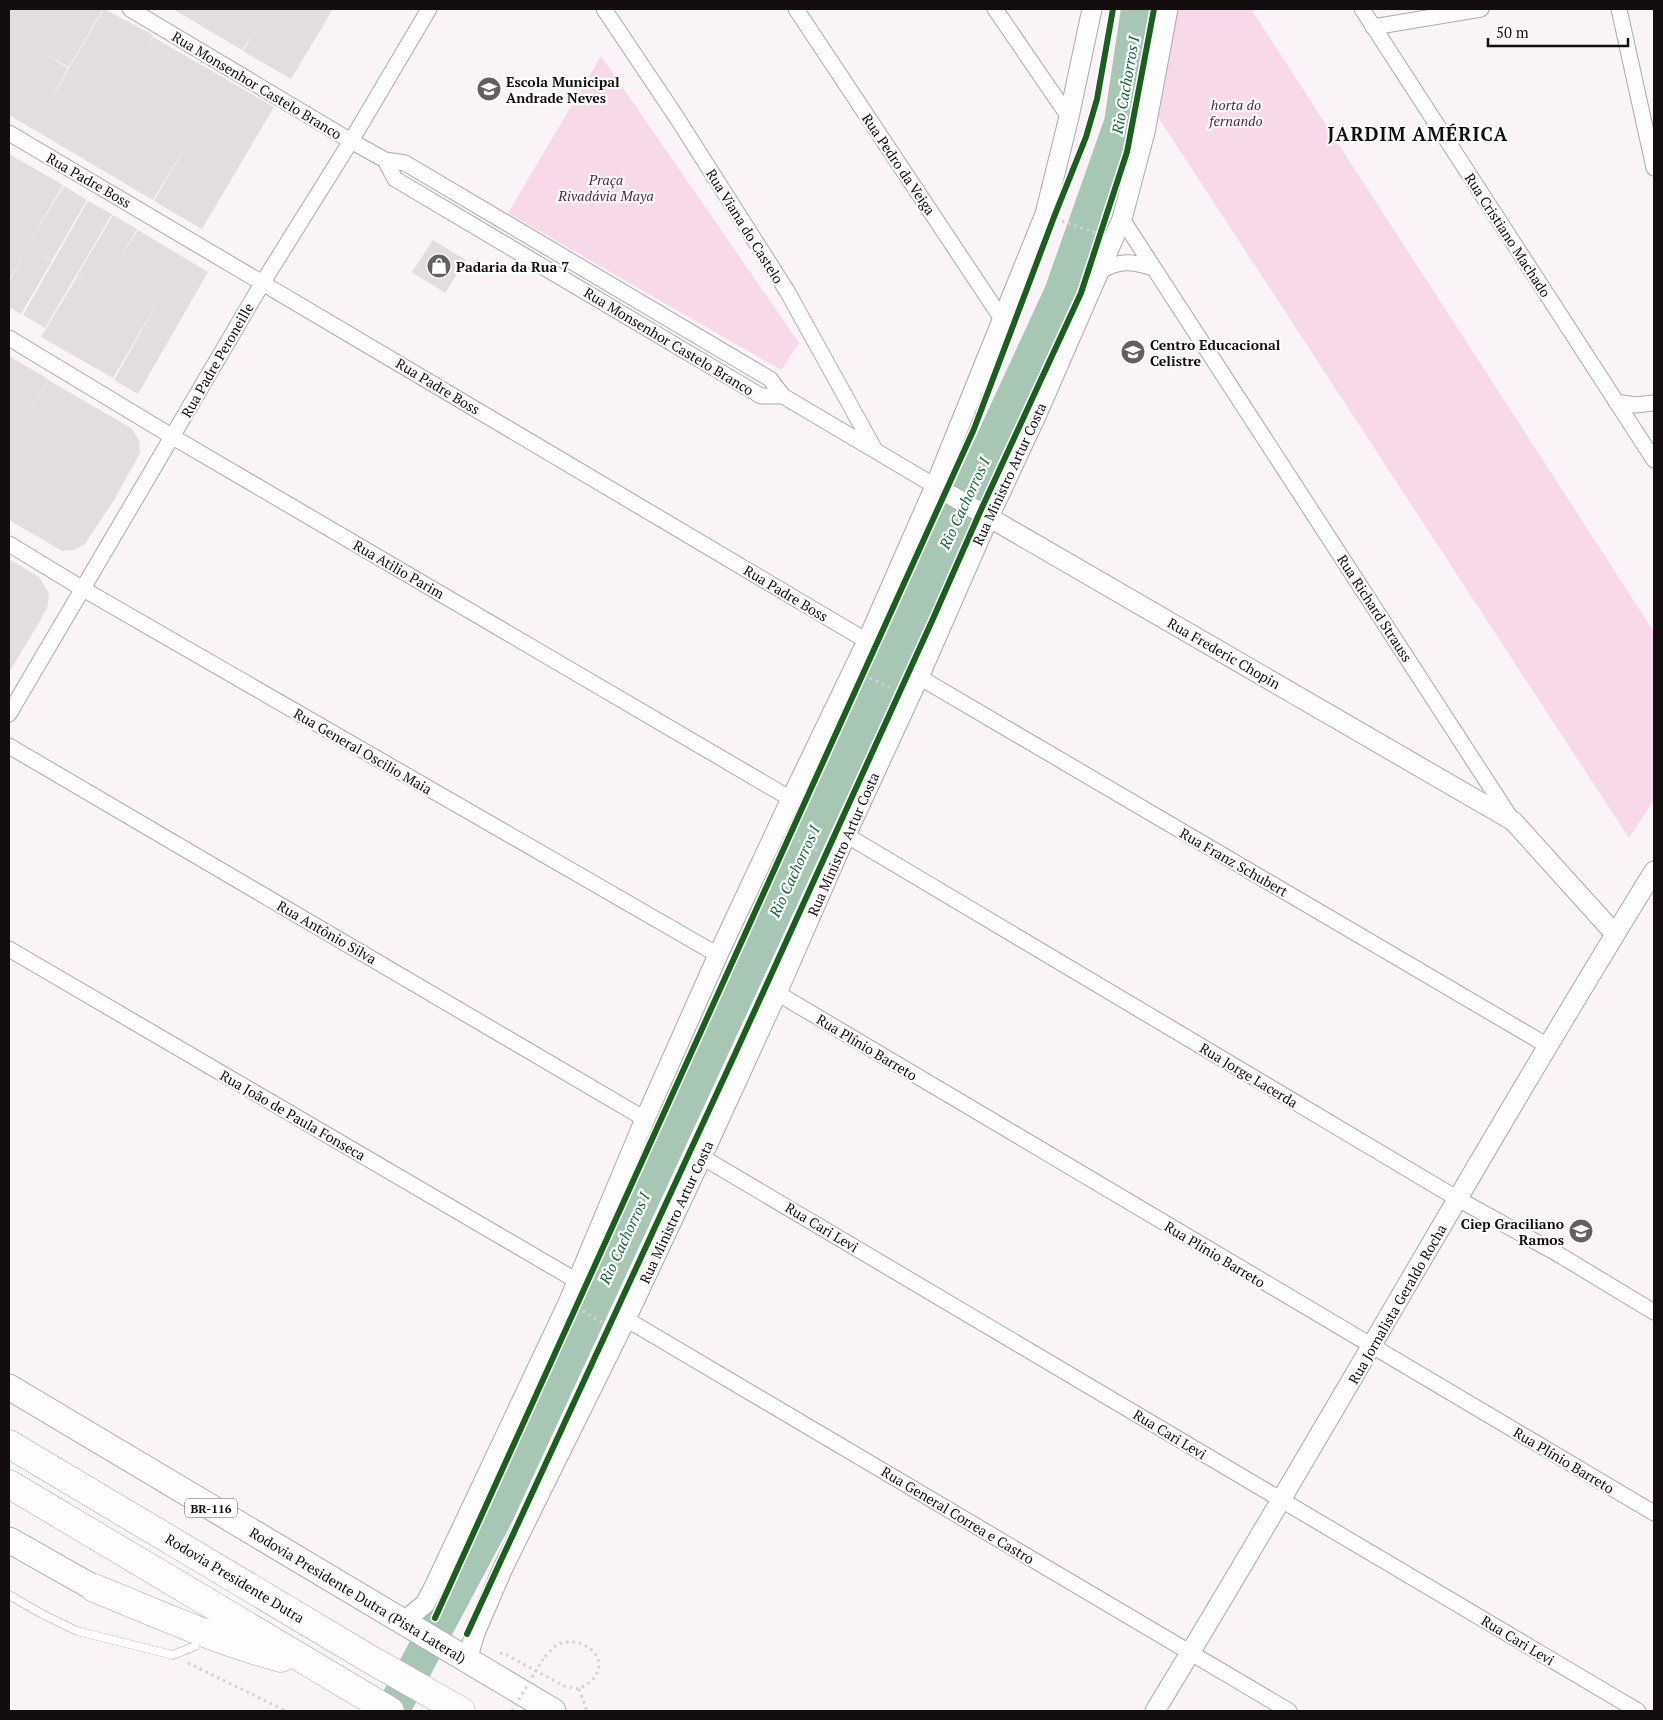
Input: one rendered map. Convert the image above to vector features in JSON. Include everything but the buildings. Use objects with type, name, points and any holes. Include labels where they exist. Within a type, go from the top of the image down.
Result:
[{"type":"highway","name":"Rodovia Presidente Dutra (Pista Lateral)","points":[[9,1387],[554,1711]]},
{"type":"highway","name":"Rodovia Presidente Dutra","points":[[9,1444],[368,1658],[460,1710]]},
{"type":"highway","points":[[9,1484],[390,1711]]},
{"type":"highway","points":[[9,1540],[94,1588],[260,1653],[317,1668]]},
{"type":"street","name":"Rua Monsenhor Castelo Branco","points":[[130,9],[351,141],[385,160],[405,163],[770,379],[784,396],[942,490]]},
{"type":"street","name":"Rua Padre Peroneille","points":[[9,714],[263,282],[351,141],[428,9]]},
{"type":"street","name":"Rua Viana do Castelo","points":[[604,9],[677,118],[787,291],[875,451]]},
{"type":"street","name":"Rua Pedro da Veiga","points":[[796,9],[1002,319]]},
{"type":"street","points":[[994,9],[1069,117]]},
{"type":"street","points":[[408,1625],[433,1590],[577,1281],[645,1119],[718,955],[867,641],[942,490],[1002,319],[1045,214],[1069,117],[1092,9]]},
{"type":"street","name":"Rua Ministro Artur Costa","points":[[461,1657],[475,1633],[503,1568],[617,1322],[702,1156],[919,677],[983,514],[1037,414],[1100,271],[1122,219],[1145,132],[1168,9]]},
{"type":"street","name":"Rua Cristiano Machado","points":[[1362,9],[1654,460]]},
{"type":"street","points":[[1373,27],[1433,13],[1481,9]]},
{"type":"street","points":[[1620,9],[1654,168]]},
{"type":"street","name":"Rua Padre Boss","points":[[9,132],[867,641]]},
{"type":"street","name":"Rua Richard Strauss","points":[[1122,219],[1513,821],[1615,934]]},
{"type":"street","points":[[1100,271],[1112,264],[1126,262],[1153,268]]},
{"type":"street","name":"Rua Atilio Parim","points":[[9,338],[173,437],[791,799]]},
{"type":"street","points":[[1616,402],[1654,404]]},
{"type":"street","name":"Rua Frederic Chopin","points":[[942,490],[1513,821]]},
{"type":"street","name":"Rua General Oscilio Maia","points":[[9,544],[83,589],[718,955]]},
{"type":"street","name":"Rua Franz Schubert","points":[[919,677],[1548,1046]]},
{"type":"street","name":"Rua Antônio Silva","points":[[9,746],[645,1119]]},
{"type":"street","name":"Rua Jorge Lacerda","points":[[846,835],[1458,1199],[1558,1254],[1654,1312]]},
{"type":"street","name":"Rua Jornalista Geraldo Rocha","points":[[1155,1711],[1282,1500],[1548,1046],[1654,871]]},
{"type":"street","name":"Rua João de Paula Fonseca","points":[[9,949],[577,1281]]},
{"type":"street","name":"Rua Plínio Barreto","points":[[776,993],[1654,1513]]},
{"type":"street","name":"Rua Cari Levi","points":[[702,1156],[1638,1711]]},
{"type":"street","name":"Rua General Correa e Castro","points":[[617,1322],[1289,1711]]},
{"type":"lane","points":[[9,1595],[76,1631],[173,1656],[195,1646]]},
{"type":"path","points":[[1059,220],[1095,232]]},
{"type":"path","points":[[1098,243],[1104,225]]},
{"type":"path","points":[[865,675],[899,692]]},
{"type":"path","points":[[786,844],[794,828]]},
{"type":"path","points":[[791,836],[824,854]]},
{"type":"path","points":[[578,1308],[617,1322]]},
{"type":"path","points":[[505,1654],[564,1686],[579,1689],[592,1680],[598,1670],[596,1655],[587,1645],[572,1642],[557,1645],[542,1659],[512,1711]]},
{"type":"path","points":[[579,1689],[587,1711]]},
{"type":"green space","name":"horta do fernando","points":[[1175,9],[1251,9],[1654,632],[1654,800],[1629,838],[1156,114]]},
{"type":"green space","name":"Praça Rivadávia Maya","points":[[601,56],[799,343],[781,370],[508,213]]},
{"type":"waterway","name":"Rio Cachorros I","points":[[392,1711],[496,1516],[1061,293],[1121,123],[1138,9]]},
{"type":"cycle path","points":[[435,1618],[974,429],[1086,137],[1097,99],[1113,9]]},
{"type":"cycle path","points":[[467,1634],[735,1054],[1081,293],[1127,152],[1154,9]]},
{"type":"place","name":"Escola Municipal Andrade Neves","points":[[489,89]]},
{"type":"place","name":"Padaria da Rua 7","points":[[439,266]]},
{"type":"place","name":"Centro Educacional Celistre","points":[[1133,352]]},
{"type":"place","name":"Ciep Graciliano Ramos","points":[[1581,1231]]},
{"type":"district","name":"JARDIM AMÉRICA","points":[[1418,133]]}]
